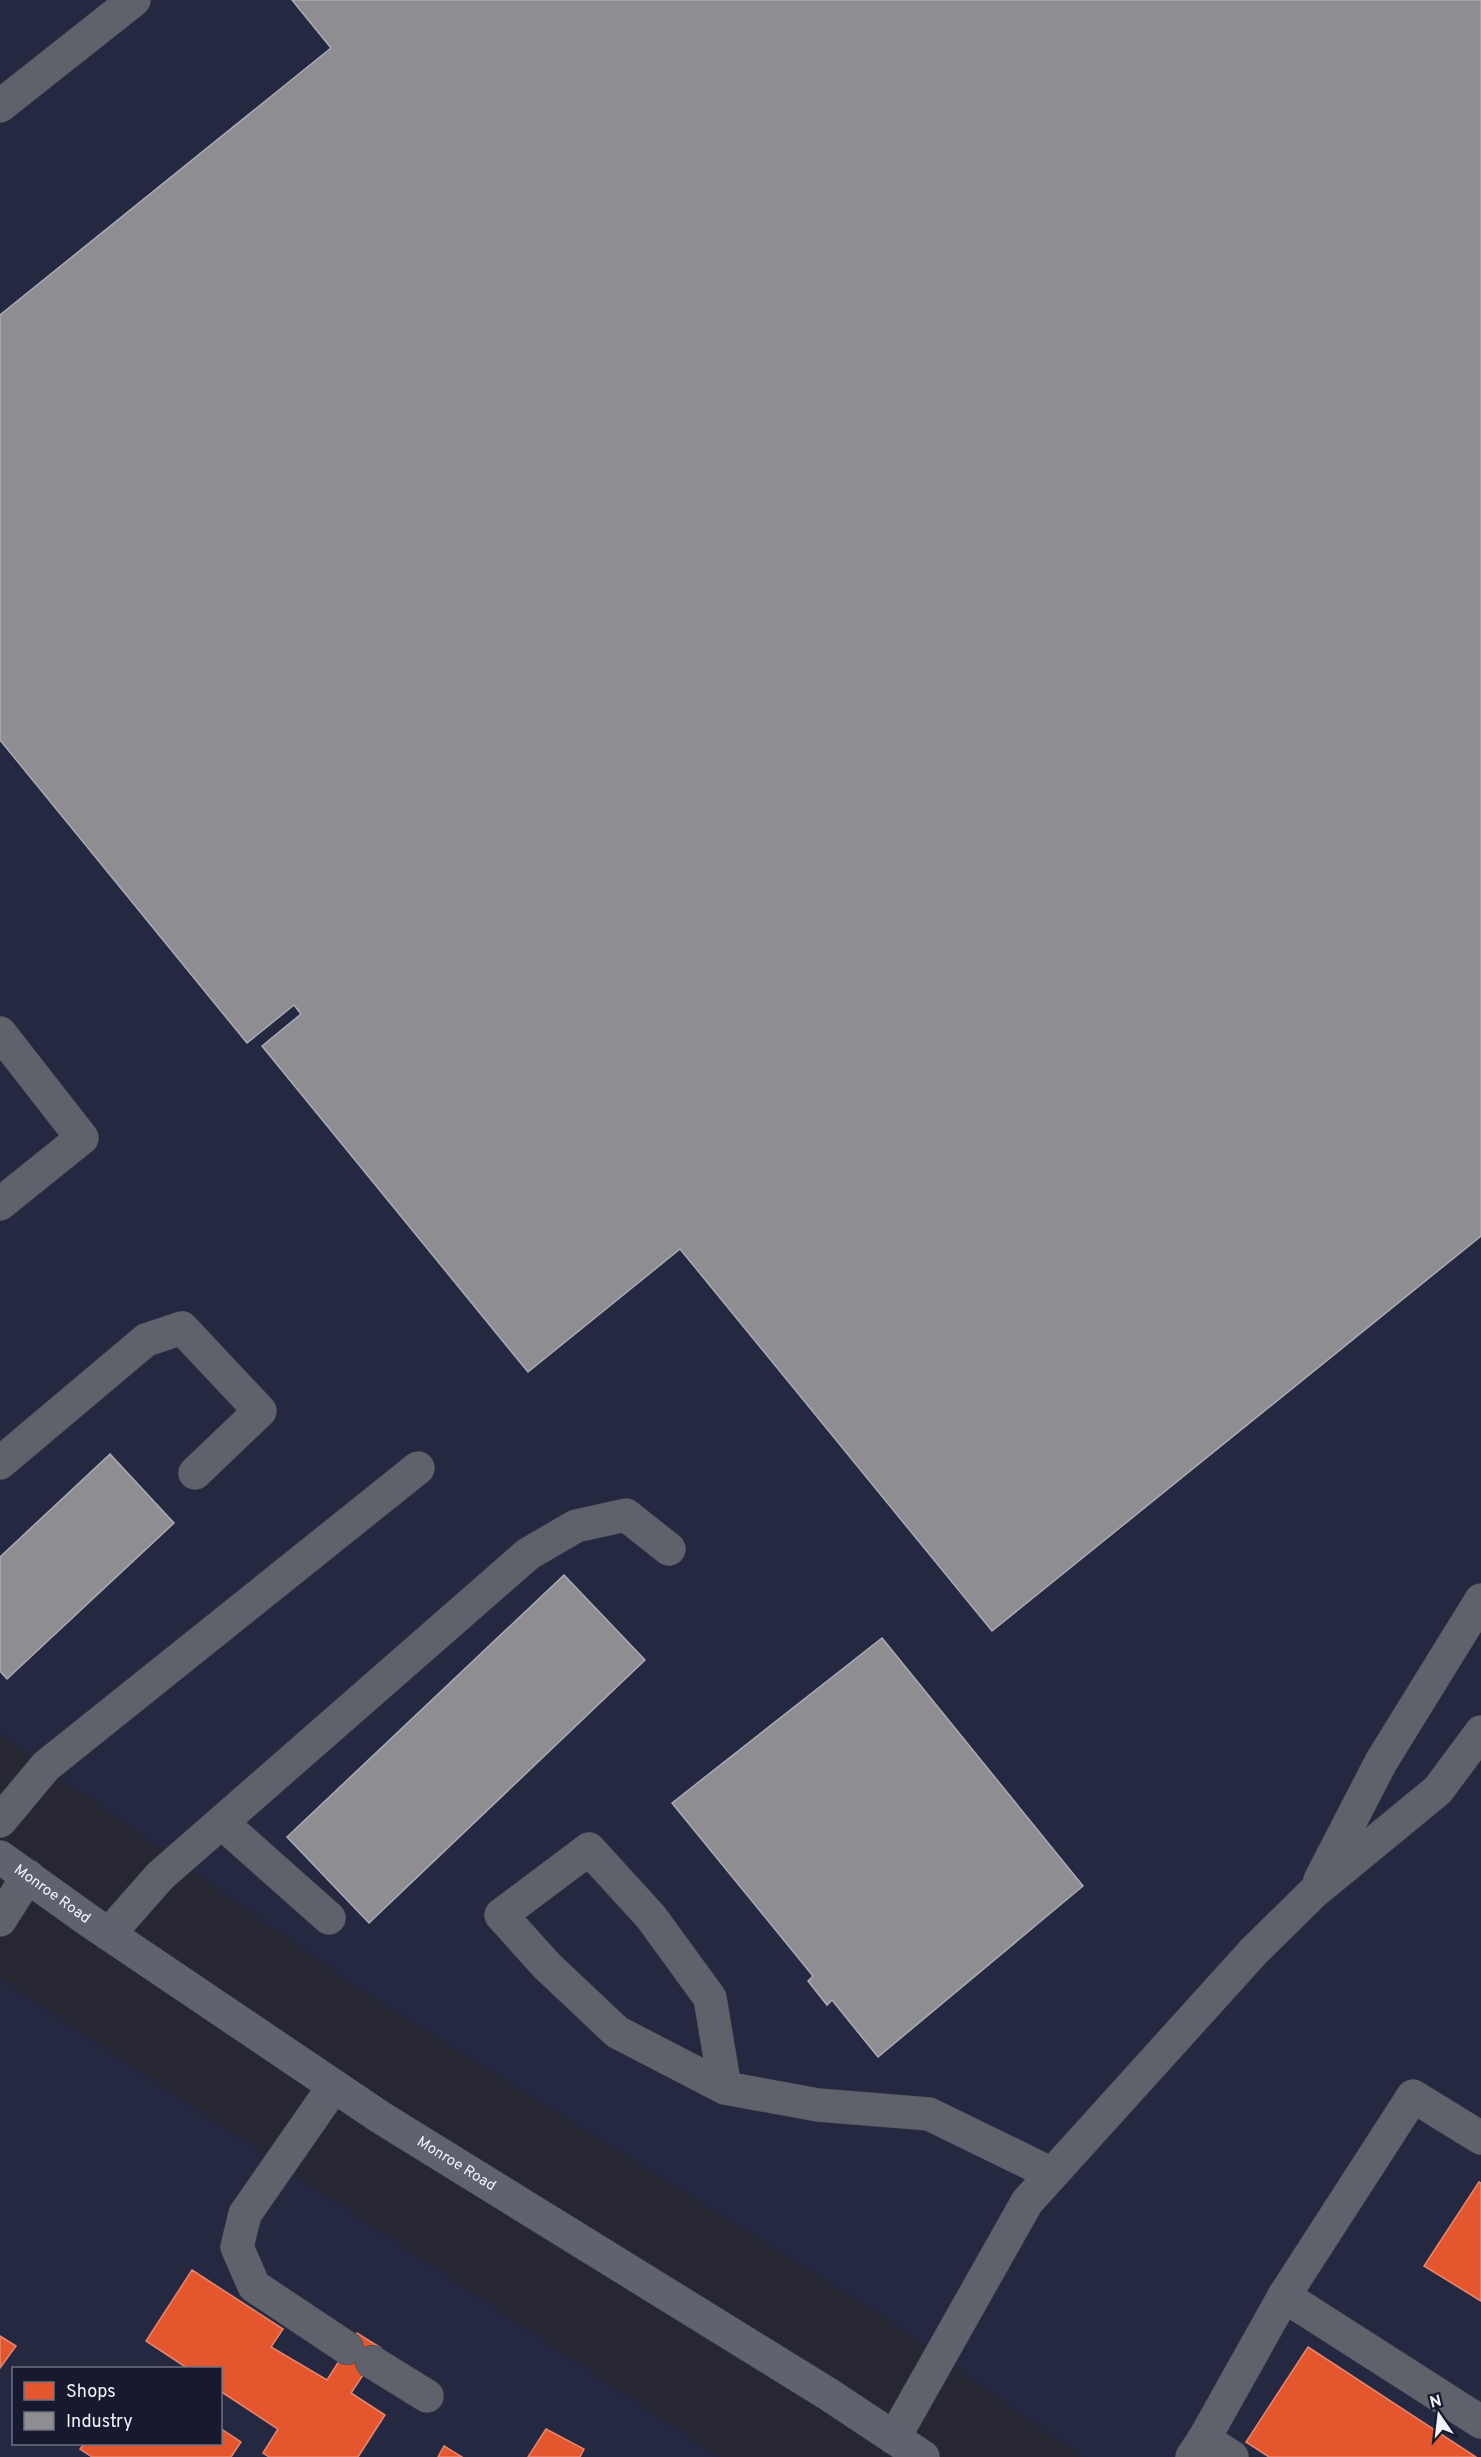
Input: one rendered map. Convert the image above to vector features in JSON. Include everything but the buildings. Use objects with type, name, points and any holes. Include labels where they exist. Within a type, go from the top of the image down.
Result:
[{"type":"main road","name":"Monroe Road","points":[[0,1857],[109,1934],[380,2117],[828,2394],[923,2457]]},
{"type":"lane","points":[[0,106],[134,0]]},
{"type":"lane","points":[[0,1033],[82,1138],[0,1204]]},
{"type":"lane","points":[[0,1463],[146,1340],[182,1328],[260,1411],[195,1473]]},
{"type":"lane","points":[[0,1821],[46,1766],[418,1468]]},
{"type":"lane","points":[[109,1934],[160,1876],[528,1554],[576,1526],[626,1515],[669,1549]]},
{"type":"lane","points":[[1314,1892],[1381,1762],[1481,1600]]},
{"type":"lane","points":[[894,2438],[1027,2202],[1254,1951],[1314,1892],[1438,1790],[1481,1732]]},
{"type":"lane","points":[[222,1823],[330,1918]]},
{"type":"lane","points":[[725,2088],[711,1998],[651,1917],[589,1849],[501,1915],[547,1966],[617,2032],[725,2088],[818,2104],[929,2114],[1052,2174]]},
{"type":"lane","points":[[0,1920],[28,1876]]},
{"type":"lane","points":[[334,2086],[245,2214],[237,2247],[254,2286],[359,2355],[427,2396]]},
{"type":"lane","points":[[1232,2457],[1198,2448],[1284,2296],[1413,2096],[1481,2138]]},
{"type":"lane","points":[[1284,2296],[1481,2422]]},
{"type":"shaded area","points":[[0,0],[1481,0],[1481,2457],[1081,2457],[884,2317],[359,1989],[0,1735]]},
{"type":"shaded area","points":[[0,1978],[720,2457],[0,2457]]}]
